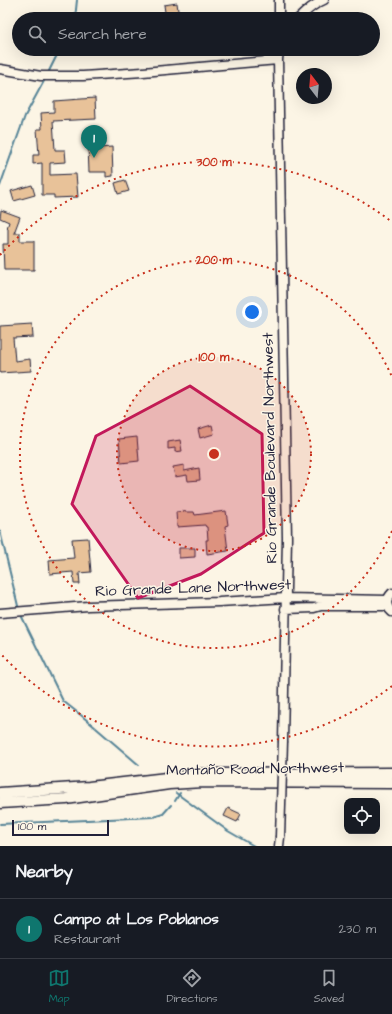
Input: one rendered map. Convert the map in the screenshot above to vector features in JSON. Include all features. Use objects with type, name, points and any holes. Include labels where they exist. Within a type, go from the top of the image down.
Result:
[{"type":"main road","name":"Montaño Road Northwest","points":[[0,793],[89,787],[201,774],[392,773]]},
{"type":"main road","name":"Montaño Road Northwest","points":[[0,803],[66,800],[169,784],[203,782],[392,783]]},
{"type":"street","points":[[279,0],[279,12]]},
{"type":"street","points":[[304,12],[324,0]]},
{"type":"street","name":"Rio Grande Boulevard Northwest","points":[[278,56],[286,523],[283,741],[279,846]]},
{"type":"street","points":[[0,69],[41,76],[83,76],[278,60]]},
{"type":"street","name":"Rio Grande Lane Northwest","points":[[0,613],[88,606],[219,602],[286,598],[390,603]]},
{"type":"street","name":"Rio Grande Lane Northwest","points":[[285,609],[390,603]]},
{"type":"highlighted area","points":[[190,386],[262,434],[264,533],[201,574],[138,598],[72,504],[96,436]]},
{"type":"building","points":[[177,3],[178,12],[165,12],[164,5]]},
{"type":"building","points":[[95,98],[96,119],[53,121],[55,150],[65,150],[66,162],[50,163],[50,175],[76,174],[78,197],[54,198],[54,195],[42,195],[42,163],[33,164],[33,155],[39,155],[37,129],[42,129],[41,113],[54,112],[54,101]]},
{"type":"building","points":[[99,145],[99,148],[112,147],[113,176],[106,177],[106,172],[89,172],[88,146]]},
{"type":"building","points":[[125,180],[129,191],[118,194],[115,183]]},
{"type":"building","points":[[32,185],[35,195],[14,201],[11,191]]},
{"type":"building","points":[[1,210],[20,217],[14,233],[20,233],[20,241],[34,241],[34,270],[4,270],[3,244],[8,244],[7,228],[9,222],[0,218]]},
{"type":"building","points":[[32,324],[33,337],[13,338],[15,361],[30,359],[31,371],[0,373],[0,326]]},
{"type":"building","points":[[212,425],[214,434],[200,438],[198,429]]},
{"type":"building","points":[[137,437],[139,461],[121,463],[119,439]]},
{"type":"building","points":[[180,440],[182,451],[175,452],[175,448],[168,449],[168,442]]},
{"type":"building","points":[[184,465],[184,471],[199,468],[200,480],[188,481],[187,475],[175,477],[173,467]]},
{"type":"building","points":[[226,511],[228,525],[225,526],[228,551],[207,554],[206,540],[208,540],[207,527],[205,525],[177,527],[176,512],[194,512],[195,515]]},
{"type":"building","points":[[88,538],[91,572],[79,573],[80,584],[74,584],[73,572],[50,574],[49,560],[74,558],[72,539]]},
{"type":"building","points":[[179,548],[195,548],[195,557],[179,558]]},
{"type":"building","points":[[228,808],[241,814],[237,822],[224,816]]},
{"type":"waterway","points":[[76,12],[77,0]]},
{"type":"waterway","points":[[49,71],[56,56]]},
{"type":"waterway","points":[[0,186],[25,116],[44,81]]},
{"type":"waterway","points":[[0,531],[18,606]]},
{"type":"waterway","points":[[22,617],[63,701],[139,765]]},
{"type":"waterway","points":[[176,793],[228,831],[254,846]]},
{"type":"waterway","points":[[175,801],[180,793]]},
{"type":"waterway","points":[[0,824],[153,817],[163,814],[171,805]]},
{"type":"place","name":"Campo at Los Poblanos","points":[[94,158]]}]
